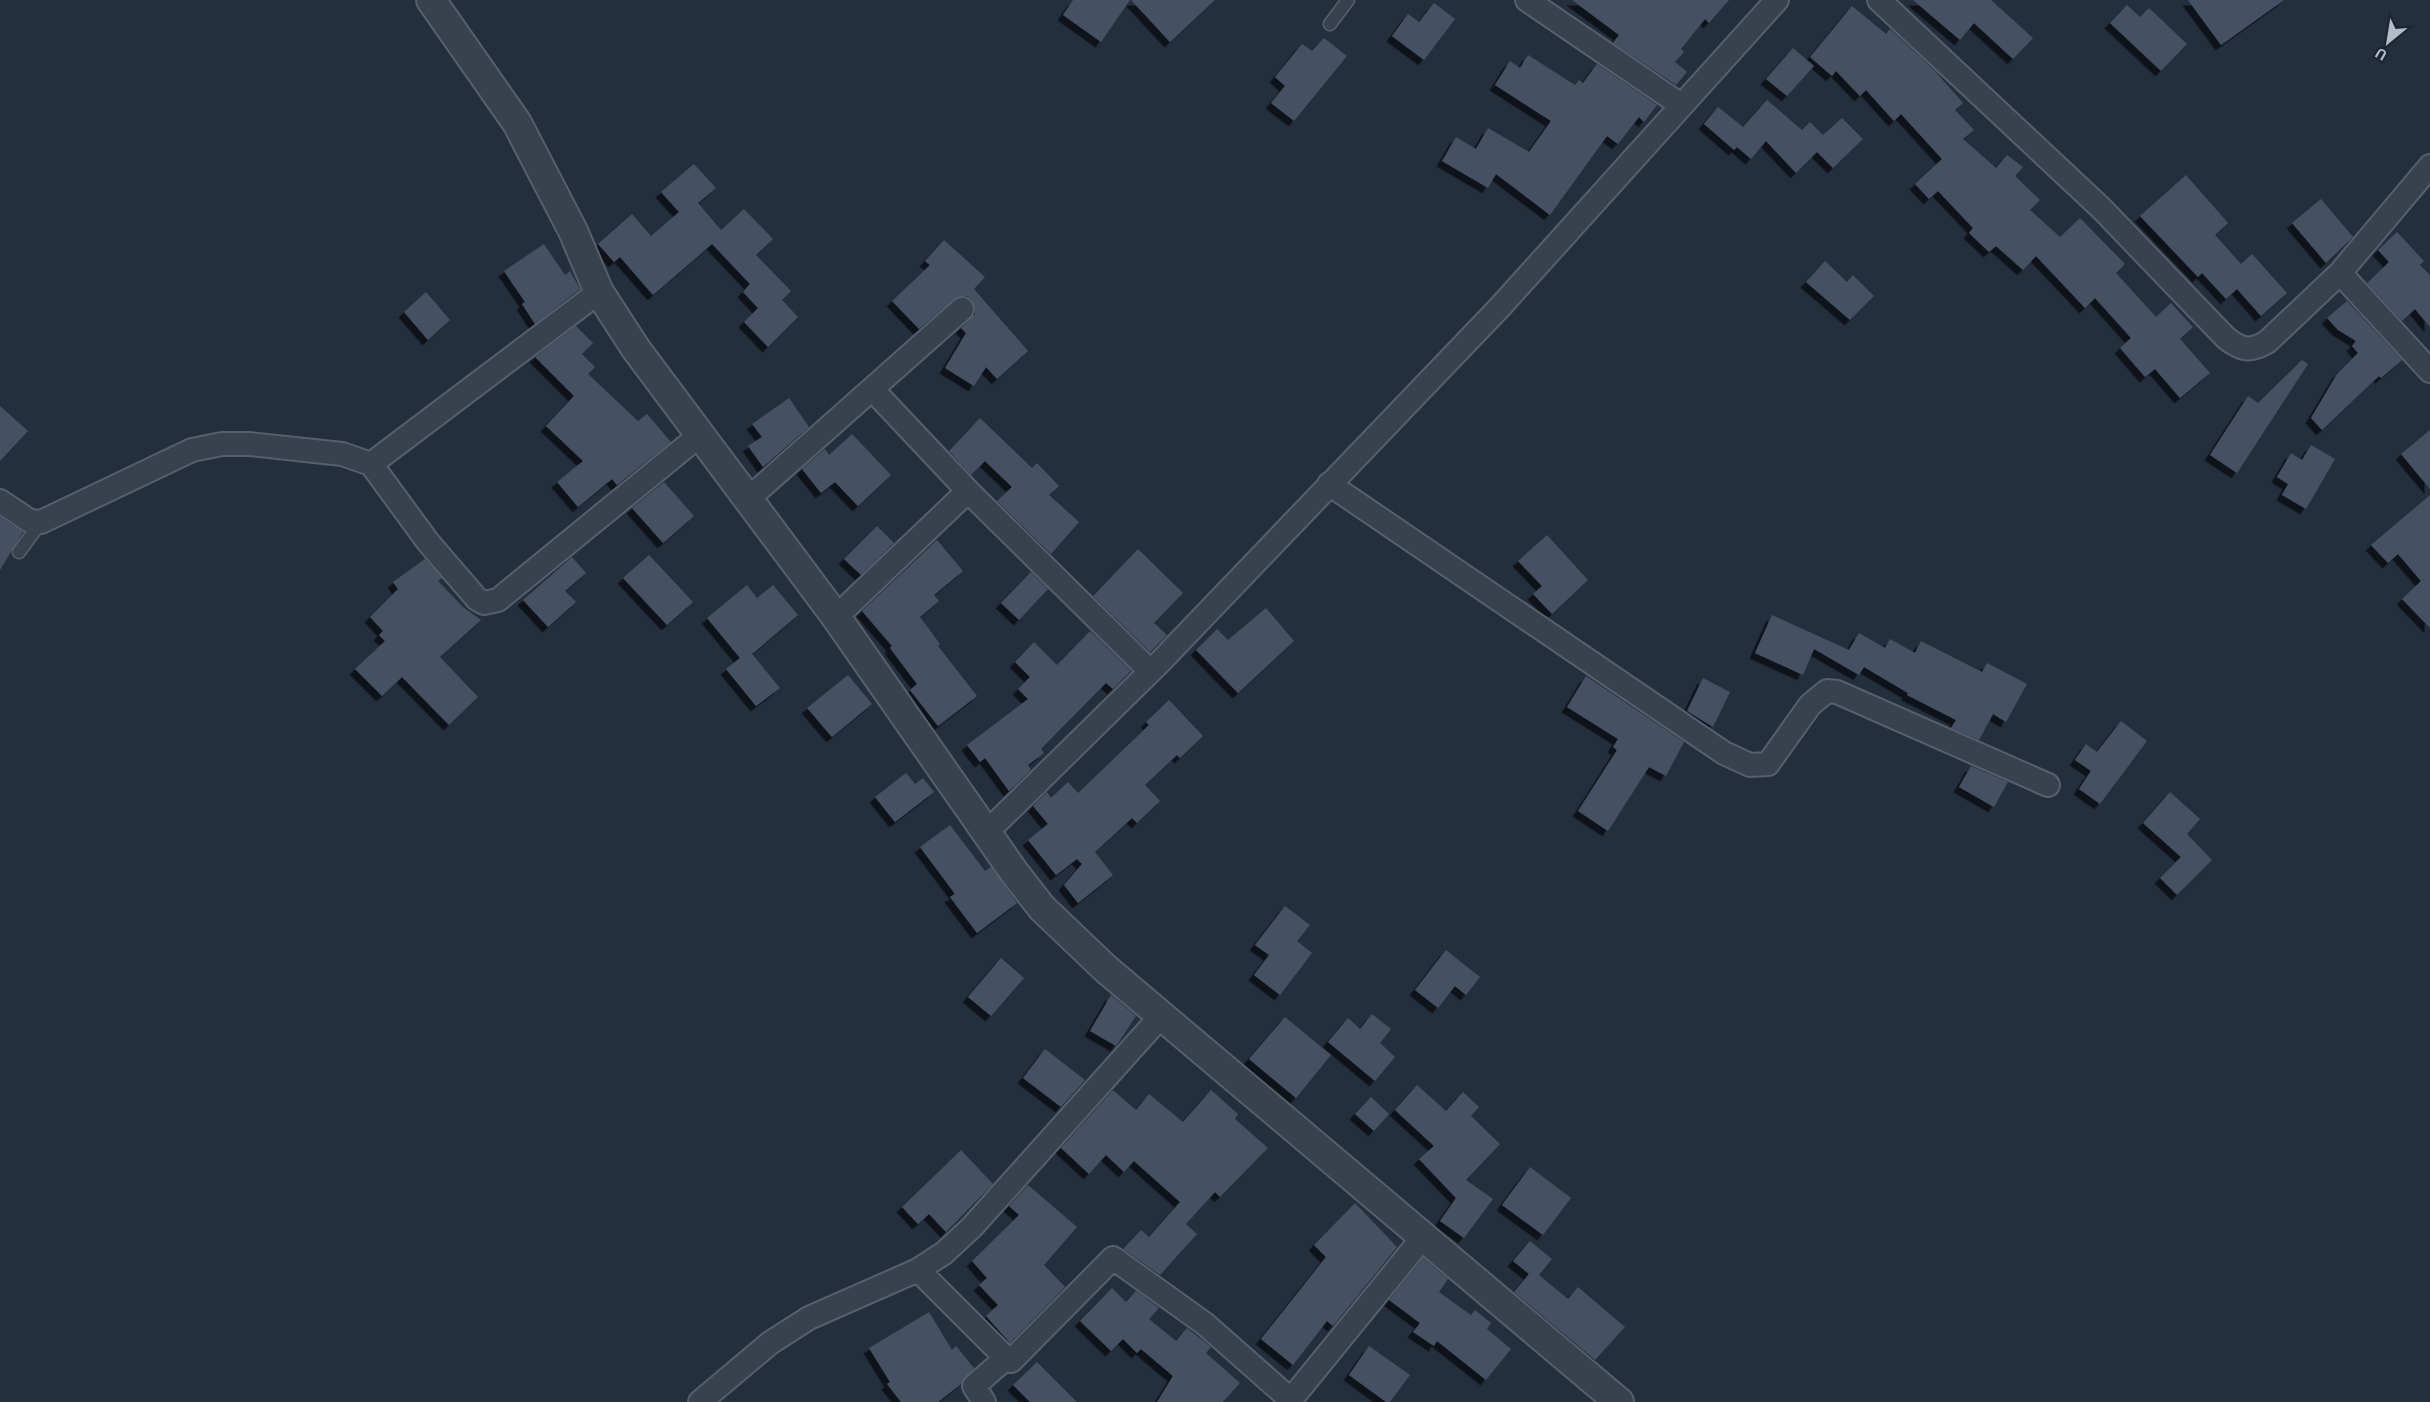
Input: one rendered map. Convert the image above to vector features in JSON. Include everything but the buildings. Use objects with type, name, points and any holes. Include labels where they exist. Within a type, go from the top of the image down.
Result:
[{"type":"street","points":[[431,0],[517,123],[573,231],[599,292],[636,349],[836,617],[1042,908],[1106,969],[1619,1402]]},
{"type":"street","points":[[1527,0],[1681,105]]},
{"type":"street","points":[[986,832],[1150,671],[1500,307],[1777,0]]},
{"type":"street","points":[[1879,0],[2102,209],[2234,344],[2244,349],[2256,349],[2267,342],[2340,273],[2430,166]]},
{"type":"street","points":[[2340,273],[2430,372]]},
{"type":"street","points":[[371,464],[599,292]]},
{"type":"street","points":[[748,499],[962,309]]},
{"type":"street","points":[[872,389],[968,491],[1150,671]]},
{"type":"street","points":[[0,501],[30,521],[48,519],[166,461],[192,450],[222,444],[249,444],[342,454],[371,464],[454,575],[477,600],[491,603],[498,600],[700,435]]},
{"type":"street","points":[[1329,484],[1724,753],[1750,765],[1768,765],[1776,757],[1810,705],[1827,691],[1837,692],[2048,784]]},
{"type":"street","points":[[836,617],[968,491]]},
{"type":"street","points":[[700,1402],[770,1343],[809,1318],[918,1270],[944,1253],[972,1227],[1162,1015]]},
{"type":"street","points":[[918,1270],[1006,1358],[1014,1359],[1106,1252],[1205,1324],[1290,1401],[1424,1236]]},
{"type":"street","points":[[984,1402],[974,1386],[1006,1358]]},
{"type":"lane","points":[[1330,24],[1348,0]]},
{"type":"lane","points":[[19,552],[48,519]]}]
